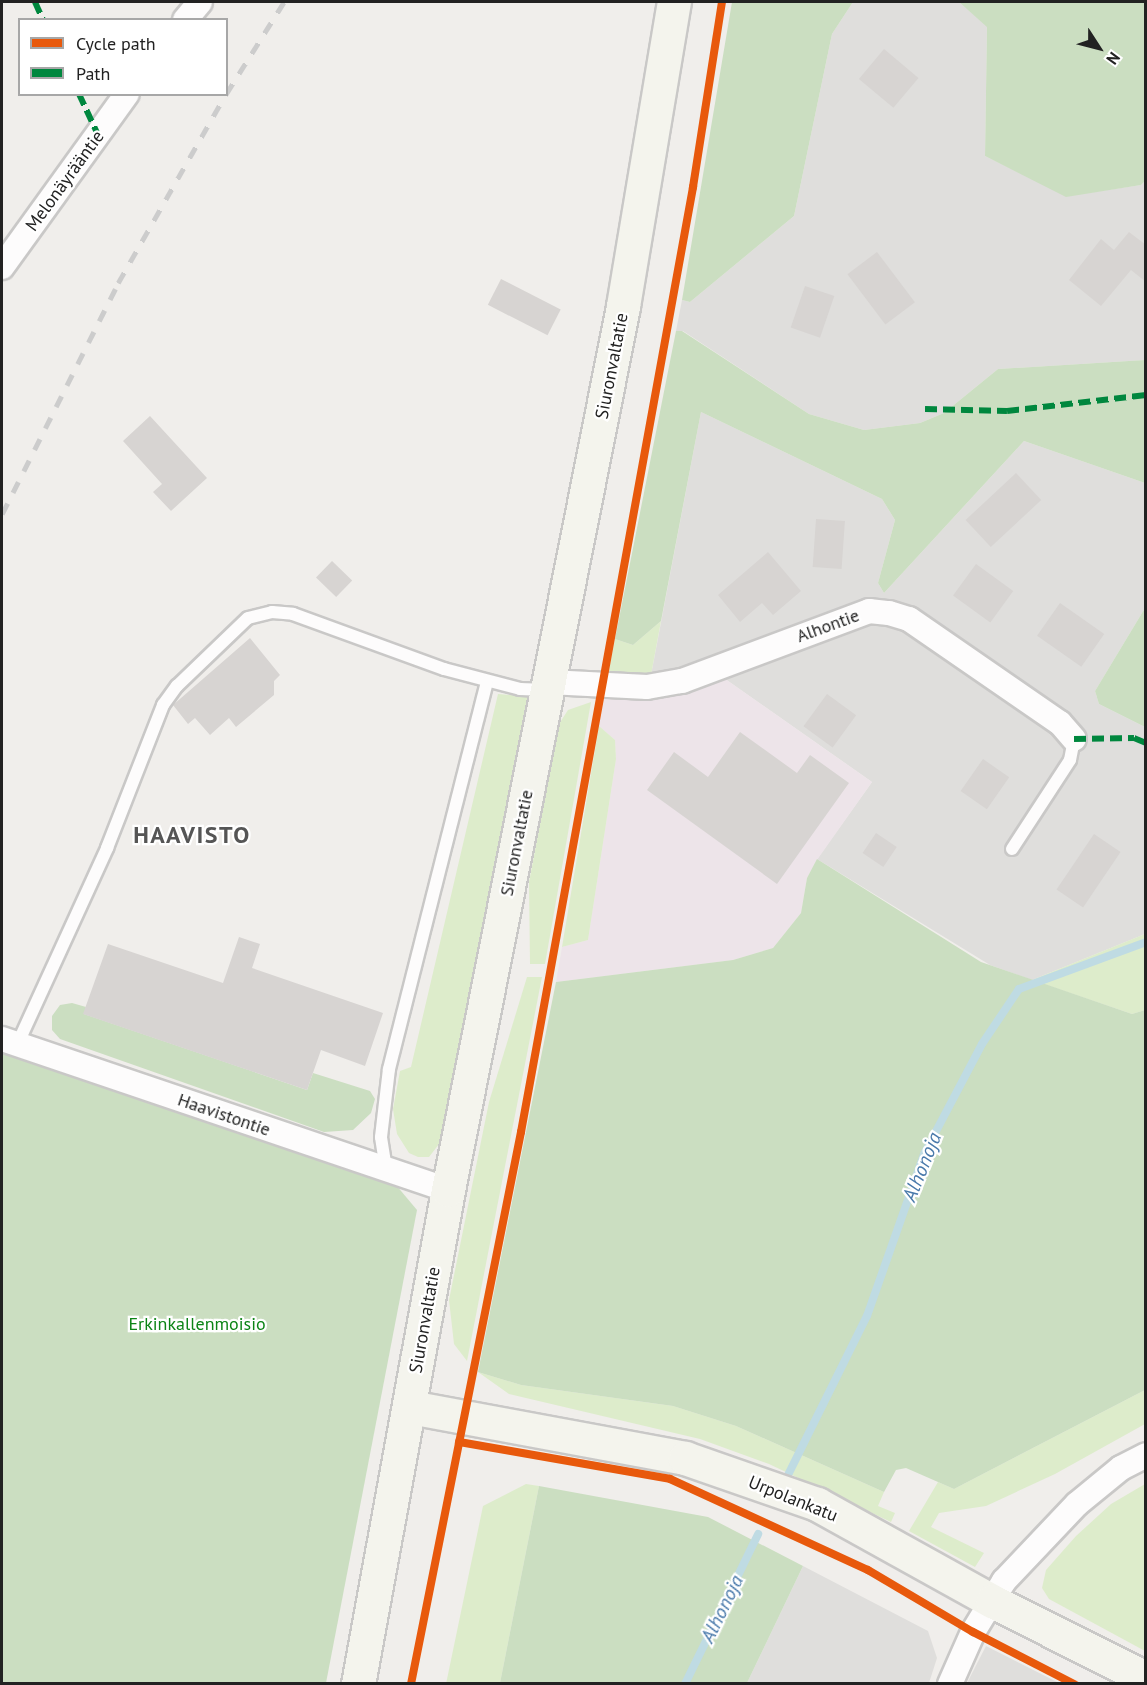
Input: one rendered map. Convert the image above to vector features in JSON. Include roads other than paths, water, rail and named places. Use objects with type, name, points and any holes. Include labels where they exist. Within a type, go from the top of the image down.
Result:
[{"type":"main road","name":"Siuronvaltatie","points":[[358,1683],[448,1190],[624,306],[674,2]]},
{"type":"main road","name":"Urpolankatu","points":[[410,1407],[684,1458],[817,1504],[992,1601],[1146,1678]]},
{"type":"street","points":[[187,18],[200,2]]},
{"type":"street","name":"Melonäyrääntie","points":[[2,267],[126,96]]},
{"type":"street","name":"Alhontie","points":[[548,686],[646,687],[682,681],[869,611],[890,613],[909,619],[1069,730],[1074,739]]},
{"type":"street","name":"Haavistontie","points":[[9,1042],[448,1190]]},
{"type":"street","points":[[950,1683],[992,1601],[1036,1544],[1077,1504],[1121,1468],[1146,1455]]},
{"type":"lane","points":[[9,1042],[107,848],[163,705],[177,686],[248,618],[272,612],[294,614],[487,682],[548,686]]},
{"type":"lane","points":[[386,1169],[381,1137],[389,1069],[487,682]]},
{"type":"lane","points":[[1012,849],[1070,760],[1074,739]]},
{"type":"waterway","name":"Alhonoja","points":[[787,1477],[867,1316],[924,1154],[982,1044],[1019,989],[1146,942]]},
{"type":"waterway","name":"Alhonoja","points":[[685,1684],[758,1534]]},
{"type":"railway","points":[[228,91],[284,2]]},
{"type":"railway","points":[[2,514],[118,283],[225,96]]},
{"type":"district","name":"HAAVISTO","points":[[192,835]]},
{"type":"park label","name":"Erkinkallenmoisio","points":[[197,1324]]}]
